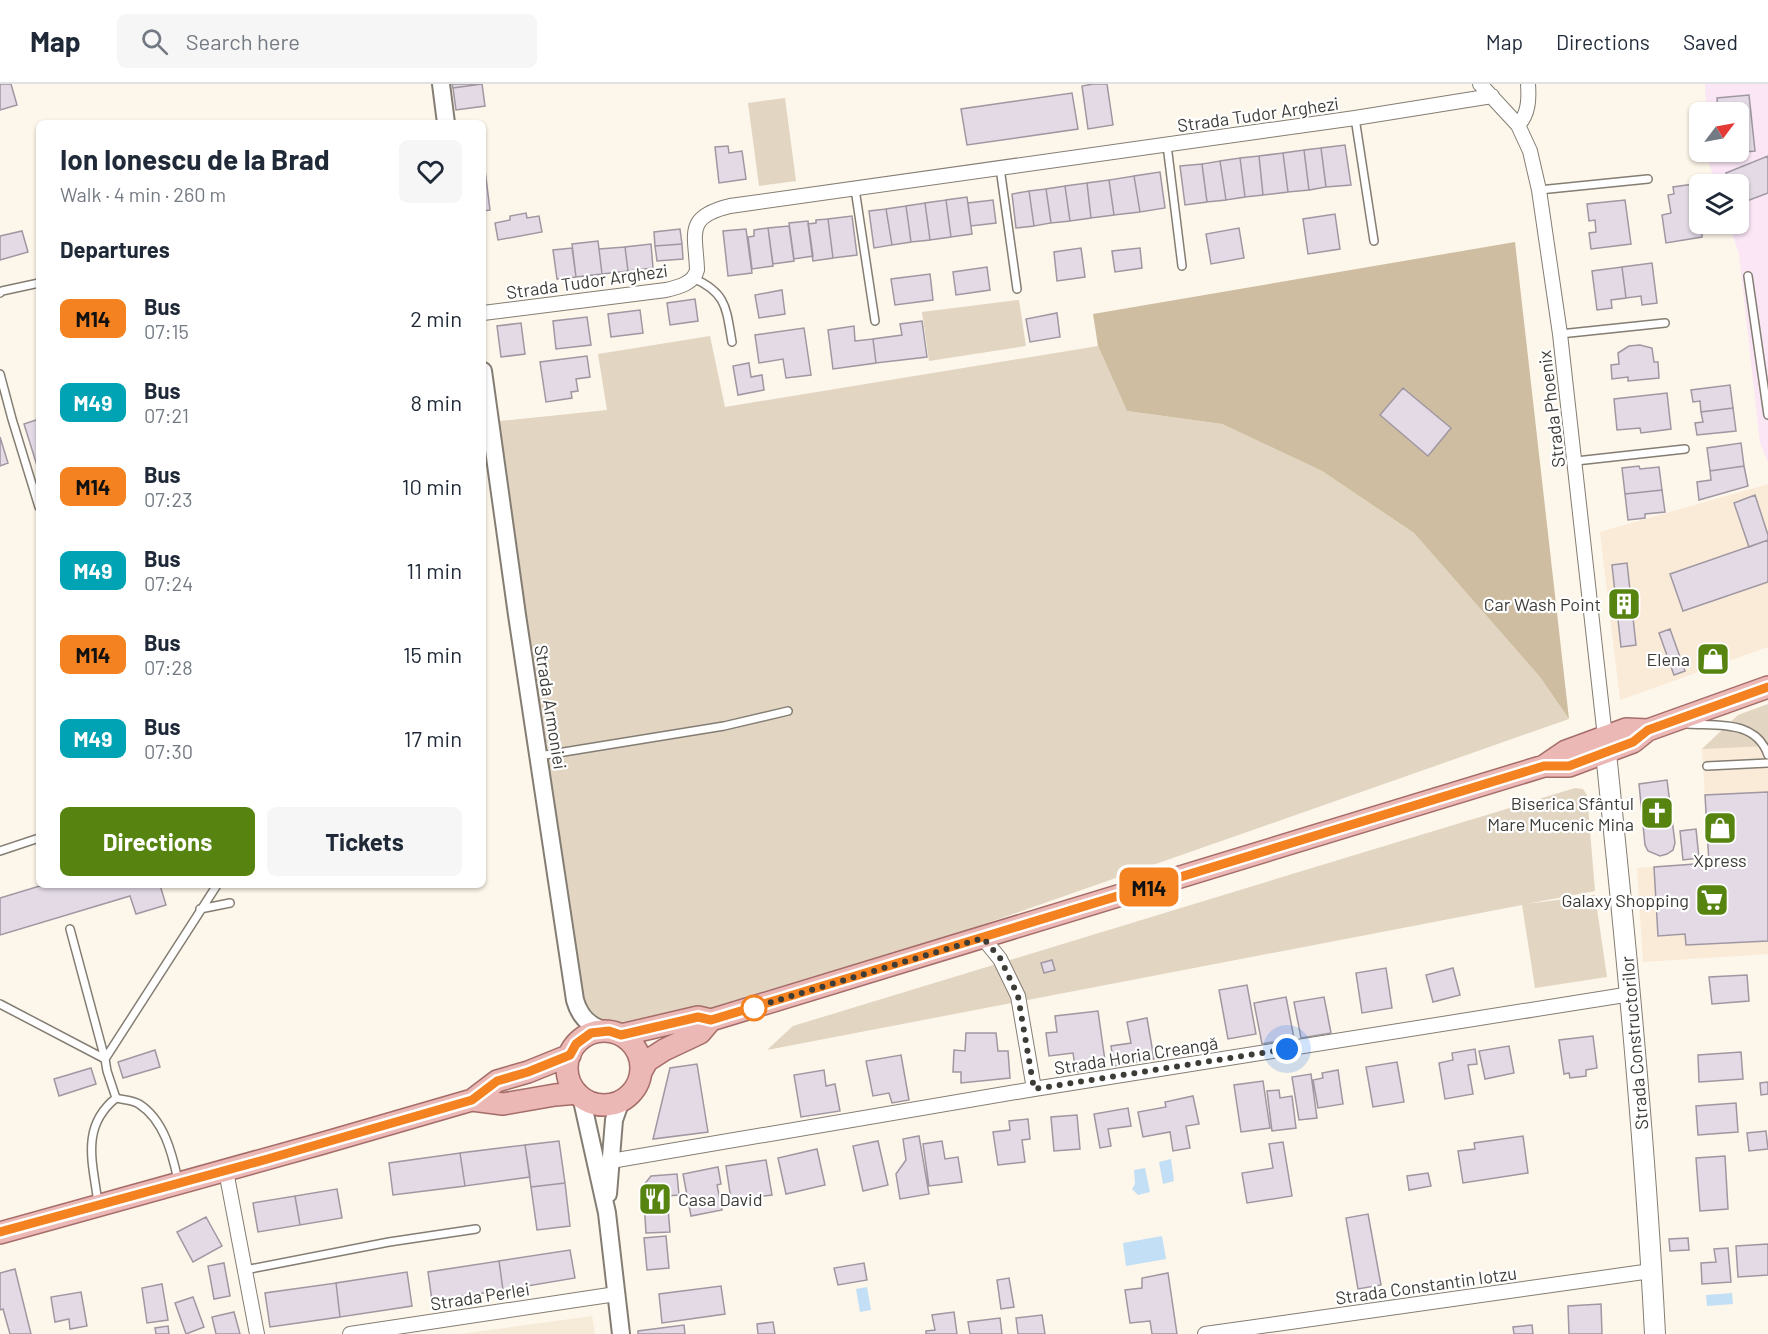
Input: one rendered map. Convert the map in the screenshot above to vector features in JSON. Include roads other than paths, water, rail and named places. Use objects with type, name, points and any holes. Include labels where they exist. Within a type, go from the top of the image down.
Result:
[{"type":"main road","points":[[711,1020],[700,1033],[647,1061],[636,1087],[616,1103],[592,1102],[579,1094],[569,1077],[568,1064],[576,1044],[583,1037],[596,1032],[615,1033],[698,1017],[711,1020],[1544,766],[1566,751],[1605,745],[1626,729],[1658,727],[1768,687]]},
{"type":"main road","name":"Strada Constructorilor","points":[[1605,745],[1631,994],[1655,1334]]},
{"type":"main road","points":[[615,1033],[629,1041],[636,1049],[641,1072]]},
{"type":"main road","points":[[0,1233],[472,1100],[497,1081],[528,1072],[570,1055]]},
{"type":"main road","points":[[472,1100],[503,1104],[555,1095],[579,1094]]},
{"type":"street","points":[[441,84],[446,120]]},
{"type":"street","name":"Strada Phoenix","points":[[1480,84],[1518,124],[1530,152],[1539,190],[1576,461],[1605,745]]},
{"type":"street","points":[[1518,124],[1524,119],[1527,110],[1528,84]]},
{"type":"street","name":"Strada Tudor Arghezi","points":[[486,313],[666,290],[687,283],[697,270],[694,239],[695,229],[700,220],[717,210],[730,206],[1355,118],[1492,96]]},
{"type":"street","name":"Strada Armoniei","points":[[486,393],[575,1000],[579,1011],[588,1023],[599,1029],[615,1033]]},
{"type":"street","points":[[983,938],[1000,958],[1018,996],[1034,1089]]},
{"type":"street","name":"Strada Horia Creangă","points":[[611,1161],[1034,1089],[1631,994]]},
{"type":"street","points":[[579,1094],[607,1213],[621,1334]]},
{"type":"street","points":[[607,1213],[615,1117],[619,1106],[627,1096]]},
{"type":"street","points":[[226,1171],[257,1334]]},
{"type":"street","name":"Strada Constantin Iotzu","points":[[1205,1334],[1652,1271]]},
{"type":"street","name":"Strada Perlei","points":[[350,1334],[616,1294]]},
{"type":"lane","name":"Strada Tudor Arghezi","points":[[1355,118],[1374,241]]},
{"type":"lane","name":"Strada Tudor Arghezi","points":[[1167,145],[1182,266]]},
{"type":"lane","points":[[1000,168],[1017,289]]},
{"type":"lane","points":[[1539,190],[1648,179]]},
{"type":"lane","points":[[855,189],[875,321]]},
{"type":"lane","points":[[1748,276],[1768,415]]},
{"type":"lane","name":"Strada Tudor Arghezi","points":[[693,278],[715,291],[724,302],[732,342]]},
{"type":"lane","points":[[0,293],[36,284]]},
{"type":"lane","points":[[1560,334],[1665,323]]},
{"type":"lane","points":[[0,374],[36,497]]},
{"type":"lane","points":[[1576,461],[1685,449]]},
{"type":"lane","points":[[539,756],[724,726],[788,711]]},
{"type":"lane","points":[[1658,727],[1733,726],[1750,731],[1764,743],[1768,754]]},
{"type":"lane","points":[[1707,766],[1768,763]]},
{"type":"lane","points":[[0,851],[36,839]]},
{"type":"lane","points":[[105,1059],[215,888]]},
{"type":"lane","points":[[200,909],[230,903]]},
{"type":"lane","points":[[69,929],[116,1098]]},
{"type":"lane","points":[[0,1004],[105,1059]]},
{"type":"lane","points":[[116,1098],[138,1103],[154,1118],[172,1153],[179,1184]]},
{"type":"lane","points":[[99,1205],[92,1152],[93,1130],[106,1106],[116,1098]]},
{"type":"lane","points":[[245,1270],[389,1242],[476,1229]]},
{"type":"water","points":[[1171,1159],[1174,1181],[1163,1184],[1159,1162]]},
{"type":"water","points":[[1145,1168],[1150,1192],[1138,1195],[1132,1189],[1135,1184],[1134,1170]]},
{"type":"water","points":[[1162,1236],[1166,1259],[1126,1266],[1123,1243]]},
{"type":"water","points":[[867,1287],[871,1310],[860,1312],[856,1289]]},
{"type":"water","points":[[1732,1293],[1733,1304],[1707,1306],[1706,1295]]},
{"type":"place","name":"Car Wash Point","points":[[1624,604]]},
{"type":"place","name":"Elena","points":[[1713,659]]},
{"type":"place","name":"Biserica Sfântul Mare Mucenic Mina","points":[[1657,813]]},
{"type":"place","name":"Xpress","points":[[1720,828]]},
{"type":"place","name":"Galaxy Shopping","points":[[1712,900]]},
{"type":"place","name":"Casa David","points":[[655,1199]]}]
